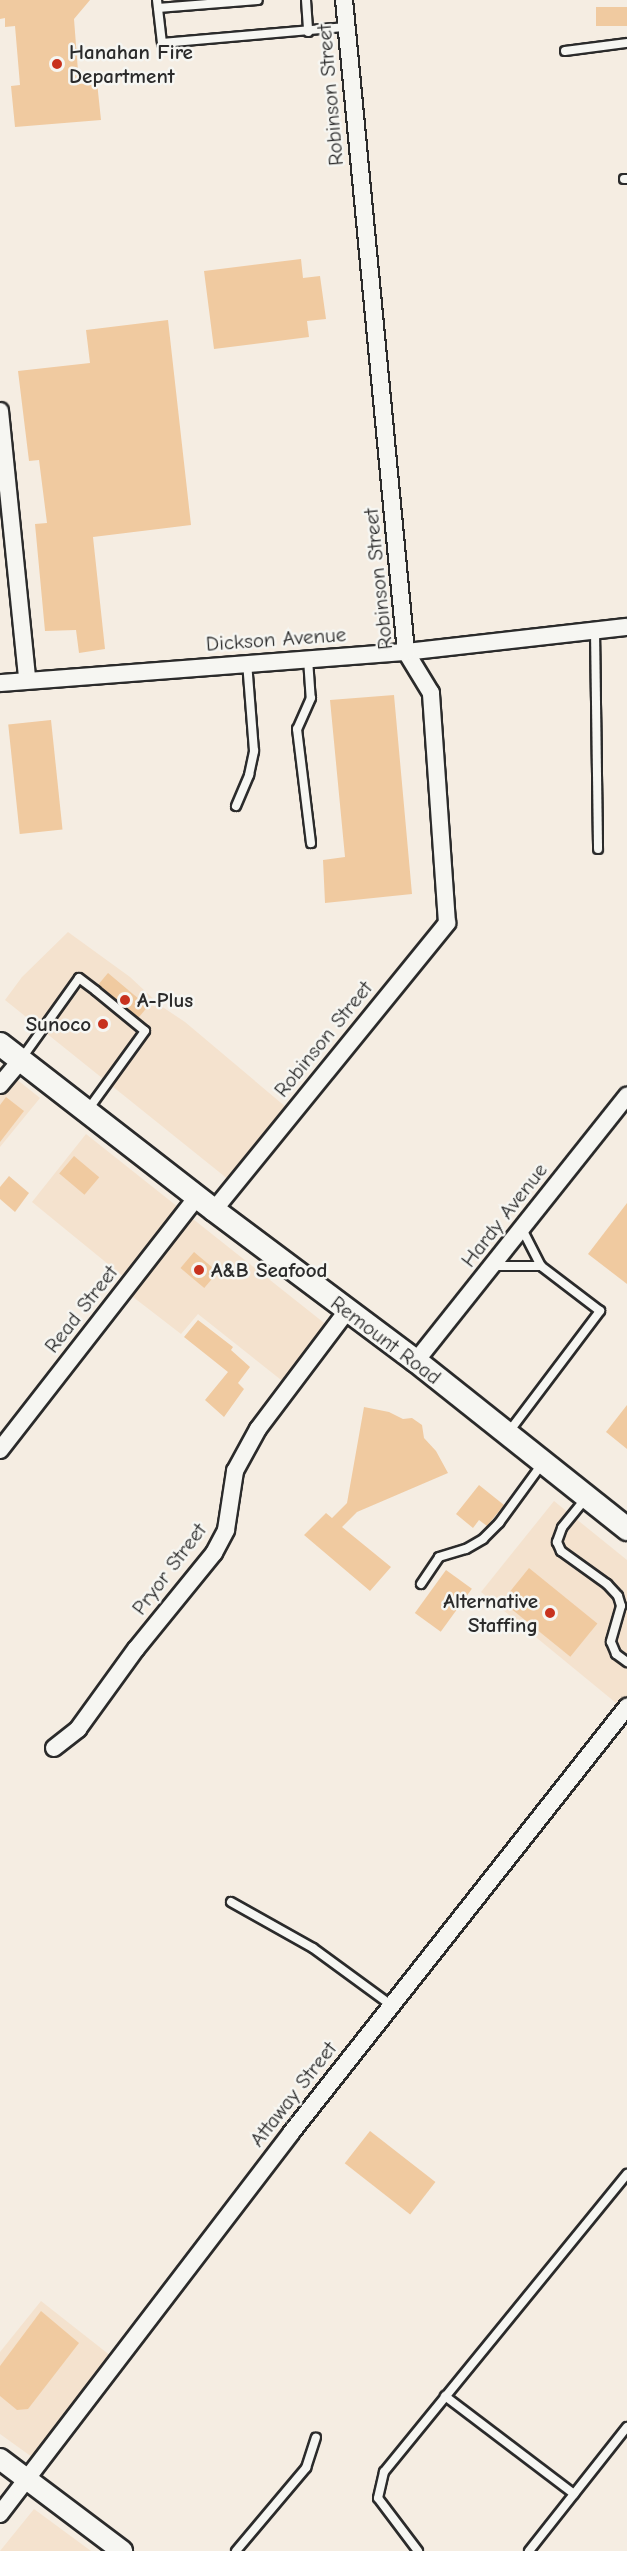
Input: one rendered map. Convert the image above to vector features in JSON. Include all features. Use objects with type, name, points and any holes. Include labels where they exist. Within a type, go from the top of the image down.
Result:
[{"type":"main road","name":"Remount Road","points":[[0,1044],[205,1204],[416,1361],[627,1529]]},
{"type":"street","name":"Robinson Street","points":[[205,1204],[447,923],[431,693],[406,652],[344,0]]},
{"type":"street","points":[[0,411],[27,679]]},
{"type":"street","name":"Dickson Avenue","points":[[0,683],[27,679],[406,652],[627,627]]},
{"type":"street","points":[[0,1085],[20,1061]]},
{"type":"street","name":"Hardy Avenue","points":[[416,1361],[627,1096]]},
{"type":"street","name":"Read Street","points":[[0,1450],[205,1204]]},
{"type":"street","name":"Pryor Street","points":[[54,1748],[78,1729],[136,1649],[214,1553],[226,1530],[236,1471],[258,1429],[347,1311]]},
{"type":"street","name":"Attaway Street","points":[[0,2514],[391,2005],[627,1707]]},
{"type":"street","points":[[0,2459],[122,2551]]},
{"type":"lane","points":[[258,0],[157,4],[162,43],[346,27]]},
{"type":"lane","points":[[306,0],[308,32]]},
{"type":"lane","points":[[565,51],[627,43]]},
{"type":"lane","points":[[595,630],[598,849]]},
{"type":"lane","points":[[308,659],[310,698],[297,729],[311,843]]},
{"type":"lane","points":[[237,806],[249,775],[254,750],[247,663]]},
{"type":"lane","points":[[20,1061],[79,978],[145,1031],[87,1112]]},
{"type":"lane","points":[[508,1434],[600,1311],[541,1266],[522,1228]]},
{"type":"lane","points":[[492,1266],[541,1266]]},
{"type":"lane","points":[[421,1584],[439,1557],[466,1549],[483,1539],[499,1523],[544,1462]]},
{"type":"lane","points":[[588,1496],[562,1528],[557,1542],[561,1551],[607,1584],[618,1596],[621,1606],[611,1642],[616,1654],[627,1662]]},
{"type":"lane","points":[[231,1902],[313,1948],[391,2005]]},
{"type":"lane","points":[[418,2551],[378,2498],[384,2472],[627,2174]]},
{"type":"lane","points":[[444,2396],[574,2494]]},
{"type":"lane","points":[[529,2551],[627,2427]]},
{"type":"lane","points":[[236,2551],[306,2468],[316,2438]]},
{"type":"shaded area","points":[[68,932],[130,977],[161,1006],[185,1022],[293,1113],[234,1184],[5,1000],[22,977]]},
{"type":"shaded area","points":[[0,1066],[40,1098],[0,1147]]},
{"type":"shaded area","points":[[86,1134],[333,1330],[290,1387],[198,1314],[181,1334],[124,1290],[130,1282],[32,1202]]},
{"type":"shaded area","points":[[554,1501],[627,1560],[627,1712],[481,1592]]},
{"type":"shaded area","points":[[41,2301],[116,2360],[39,2462],[0,2434],[0,2352]]},
{"type":"shaded area","points":[[34,2509],[91,2551],[0,2551]]},
{"type":"building","points":[[0,0],[90,0],[74,19],[79,84],[97,82],[101,120],[15,127],[11,86],[20,85],[15,26],[5,27],[5,18],[0,19]]},
{"type":"building","points":[[596,7],[627,7],[627,26],[596,26]]},
{"type":"building","points":[[301,259],[303,278],[320,276],[326,319],[307,321],[309,337],[214,349],[204,271]]},
{"type":"building","points":[[168,320],[191,525],[93,537],[105,649],[79,653],[76,630],[45,631],[35,524],[47,523],[39,460],[29,461],[18,371],[90,363],[86,330]]},
{"type":"building","points":[[394,695],[412,894],[325,903],[323,860],[345,857],[330,700]]},
{"type":"building","points":[[51,720],[62,829],[20,834],[8,724]]},
{"type":"building","points":[[108,973],[148,1006],[138,1018],[98,984]]},
{"type":"building","points":[[6,1097],[24,1111],[0,1142],[0,1105]]},
{"type":"building","points":[[74,1156],[99,1177],[84,1195],[59,1174]]},
{"type":"building","points":[[9,1176],[29,1193],[15,1212],[0,1199],[0,1187]]},
{"type":"building","points":[[627,1203],[627,1284],[588,1254]]},
{"type":"building","name":"A&B Seafood","points":[[194,1252],[218,1272],[204,1288],[181,1268]]},
{"type":"building","points":[[198,1320],[233,1347],[231,1350],[250,1367],[238,1383],[244,1389],[224,1417],[205,1400],[228,1372],[184,1337]]},
{"type":"building","points":[[627,1405],[627,1449],[606,1432]]},
{"type":"building","points":[[364,1407],[389,1412],[403,1419],[412,1418],[422,1425],[424,1438],[436,1451],[448,1473],[357,1512],[342,1527],[391,1567],[370,1591],[304,1535],[326,1513],[332,1518],[347,1503]]},
{"type":"building","points":[[479,1485],[504,1505],[487,1526],[479,1520],[473,1528],[456,1514]]},
{"type":"building","name":"Alternative Staffing","points":[[529,1568],[597,1623],[570,1657],[502,1601]]},
{"type":"building","points":[[446,1570],[472,1589],[441,1632],[415,1613]]},
{"type":"building","points":[[370,2131],[435,2182],[410,2214],[345,2163]]},
{"type":"building","points":[[41,2311],[79,2343],[28,2409],[17,2410],[0,2396],[0,2366]]},
{"type":"place","name":"Hanahan Fire Department","points":[[57,64]]},
{"type":"place","name":"A-Plus","points":[[125,1000]]},
{"type":"place","name":"Sunoco","points":[[103,1024]]},
{"type":"place","name":"A&B Seafood","points":[[199,1270]]},
{"type":"place","name":"Alternative Staffing","points":[[550,1613]]}]
